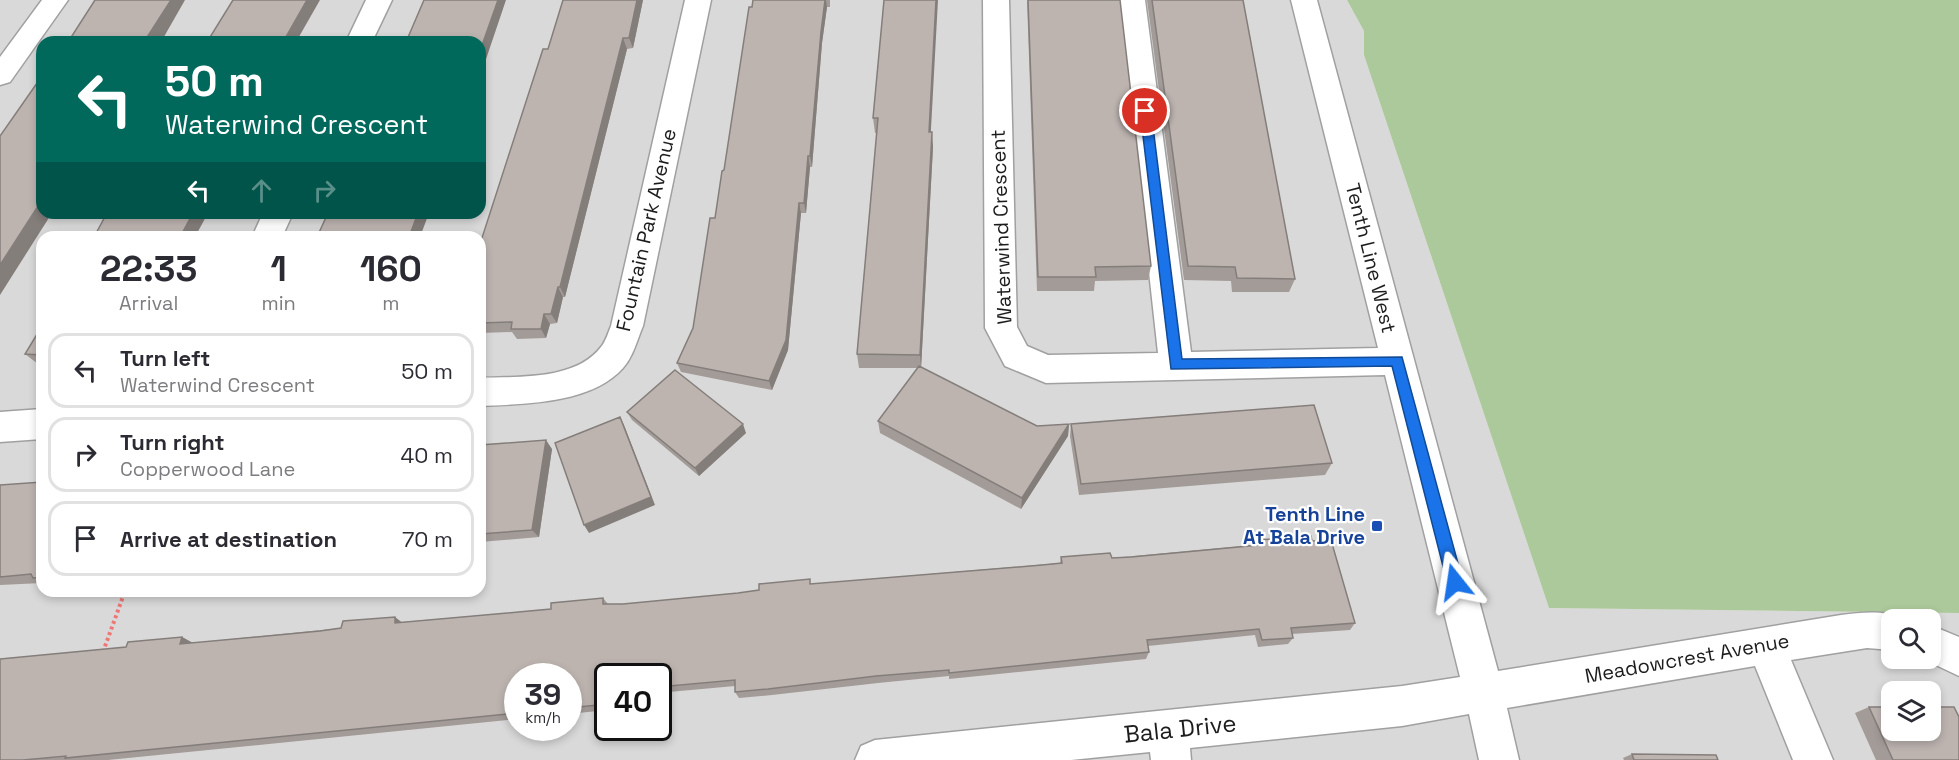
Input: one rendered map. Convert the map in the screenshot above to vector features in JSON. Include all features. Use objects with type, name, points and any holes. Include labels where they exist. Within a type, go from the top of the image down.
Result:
[{"type":"street","points":[[0,76],[55,0]]},
{"type":"street","points":[[362,36],[379,0]]},
{"type":"street","name":"Fountain Park Avenue","points":[[486,392],[551,387],[585,377],[612,359],[627,326],[698,0]]},
{"type":"street","name":"Waterwind Crescent","points":[[996,0],[1001,328],[1016,356],[1046,369],[1397,361]]},
{"type":"street","points":[[1132,0],[1176,365]]},
{"type":"street","name":"Tenth Line West","points":[[1304,0],[1484,693],[1499,760]]},
{"type":"street","points":[[0,428],[36,425]]},
{"type":"street","name":"Meadowcrest Avenue","points":[[1484,693],[1850,632],[1881,632]]},
{"type":"street","points":[[1766,645],[1813,760]]},
{"type":"street","points":[[1941,648],[1959,657]]},
{"type":"street","name":"Bala Drive","points":[[875,760],[1170,745],[1484,693]]},
{"type":"path","points":[[101,659],[123,597]]},
{"type":"shaded area","points":[[0,0],[1347,0],[1364,31],[1364,55],[1549,608],[1881,612],[1881,669],[1941,669],[1941,613],[1959,613],[1959,760],[0,760]]},
{"type":"green space","points":[[1347,0],[1959,0],[1959,613],[1941,613],[1941,609],[1881,609],[1881,612],[1549,608],[1364,55],[1364,31]]},
{"type":"building","points":[[95,0],[171,0],[148,36],[72,36]]},
{"type":"building","points":[[233,0],[307,0],[286,36],[211,36]]},
{"type":"building","points":[[424,0],[498,0],[485,36],[409,36]]},
{"type":"building","points":[[563,0],[637,0],[629,38],[623,38],[560,287],[558,287],[551,314],[544,314],[541,329],[511,329],[512,322],[486,323],[484,231],[543,49],[548,49]]},
{"type":"building","points":[[753,0],[825,0],[810,156],[808,156],[804,203],[799,203],[786,340],[769,381],[677,363],[693,328],[710,218],[715,218],[749,7],[752,7]]},
{"type":"building","points":[[884,0],[936,0],[929,132],[932,132],[920,355],[857,354],[878,118],[873,118]]},
{"type":"building","points":[[1028,0],[1120,0],[1151,266],[1095,267],[1096,277],[1038,277]]},
{"type":"building","points":[[1152,0],[1243,0],[1295,279],[1237,278],[1235,267],[1188,266]]},
{"type":"building","points":[[36,85],[36,209],[0,265],[0,136]]},
{"type":"building","points":[[104,219],[190,219],[183,231],[97,231]]},
{"type":"building","points":[[325,219],[416,219],[411,231],[320,231]]},
{"type":"building","points":[[36,336],[36,355],[25,354]]},
{"type":"building","points":[[919,366],[1037,426],[1069,424],[1022,498],[878,421]]},
{"type":"building","points":[[675,370],[743,424],[695,468],[627,412]]},
{"type":"building","points":[[1314,405],[1332,463],[1081,484],[1071,424]]},
{"type":"building","points":[[620,417],[651,497],[584,525],[555,443]]},
{"type":"building","points":[[546,440],[532,530],[486,534],[486,445]]},
{"type":"building","points":[[36,482],[36,578],[33,578],[31,574],[0,577],[0,485]]},
{"type":"building","points":[[1311,536],[1312,541],[1331,540],[1355,623],[1291,628],[1293,638],[1262,640],[1259,629],[1147,640],[1149,652],[949,673],[949,670],[876,676],[735,692],[735,680],[672,686],[672,663],[594,663],[594,705],[582,707],[582,663],[504,663],[504,714],[65,758],[66,756],[0,760],[0,659],[126,647],[128,642],[182,637],[180,644],[320,631],[341,628],[343,621],[395,617],[395,623],[551,609],[551,603],[603,598],[603,604],[623,604],[759,590],[759,584],[810,579],[810,584],[1042,565],[1062,563],[1061,557],[1110,553],[1112,558],[1131,557],[1259,545],[1257,540]]},
{"type":"building","points":[[1869,707],[1881,707],[1881,734]]},
{"type":"building","points":[[1941,707],[1954,707],[1959,717],[1959,760],[1893,760],[1884,741],[1941,741]]},
{"type":"building","points":[[1632,754],[1716,755],[1718,760],[1634,760]]},
{"type":"place","name":"Tenth Line At Bala Drive","points":[[1377,526]]},
{"type":"route","points":[[1145,111],[1176,365],[1397,361],[1455,582]]}]
